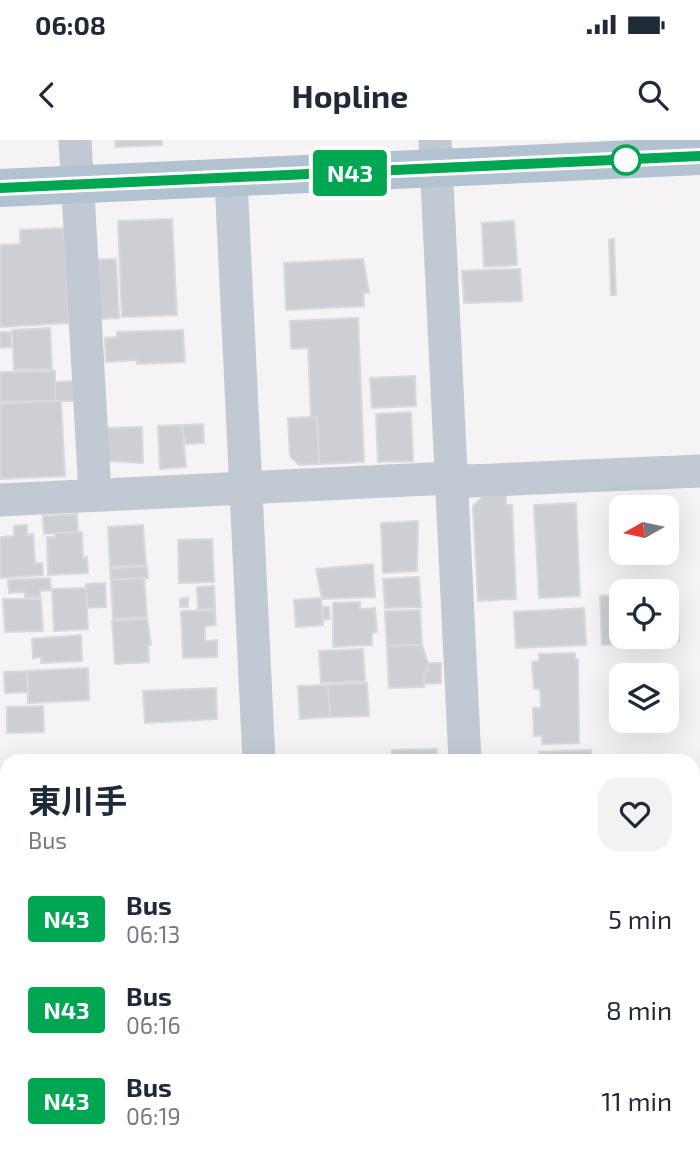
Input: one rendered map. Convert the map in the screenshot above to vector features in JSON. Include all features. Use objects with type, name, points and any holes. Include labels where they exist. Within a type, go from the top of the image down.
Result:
[{"type":"main road","points":[[0,188],[231,179],[436,155],[700,156]]},
{"type":"street","points":[[75,140],[95,493]]},
{"type":"street","points":[[436,155],[465,754]]},
{"type":"street","points":[[231,179],[259,754]]},
{"type":"street","points":[[0,500],[246,485],[450,478],[468,481],[700,471]]},
{"type":"building","points":[[115,140],[162,140],[162,145],[116,147]]},
{"type":"building","points":[[172,219],[177,315],[122,317],[118,221]]},
{"type":"building","points":[[514,221],[517,265],[484,267],[482,223]]},
{"type":"building","points":[[64,228],[69,323],[0,327],[0,245],[20,244],[20,230]]},
{"type":"building","points":[[614,239],[616,295],[611,295],[609,240]]},
{"type":"building","points":[[116,259],[119,318],[96,319],[93,260]]},
{"type":"building","points":[[363,259],[369,293],[363,293],[364,306],[286,310],[284,263]]},
{"type":"building","points":[[520,269],[522,301],[464,303],[462,271]]},
{"type":"building","points":[[358,318],[364,462],[319,464],[317,417],[311,417],[308,348],[291,349],[290,321]]},
{"type":"building","points":[[50,328],[52,369],[14,370],[12,330]]},
{"type":"building","points":[[183,330],[185,362],[106,362],[105,338],[117,337],[117,332]]},
{"type":"building","points":[[0,332],[10,332],[11,347],[0,348]]},
{"type":"building","points":[[55,371],[55,401],[0,402],[0,372]]},
{"type":"building","points":[[415,376],[416,406],[372,408],[370,378]]},
{"type":"building","points":[[74,381],[75,401],[55,401],[55,382]]},
{"type":"building","points":[[61,401],[65,476],[0,479],[0,404]]},
{"type":"building","points":[[411,412],[413,461],[378,462],[376,414]]},
{"type":"building","points":[[317,417],[319,464],[299,465],[290,456],[288,418]]},
{"type":"building","points":[[203,424],[204,443],[185,444],[182,425]]},
{"type":"building","points":[[182,425],[186,467],[160,469],[158,426]]},
{"type":"building","points":[[142,427],[143,463],[108,461],[107,428]]},
{"type":"building","points":[[506,495],[506,505],[512,505],[516,599],[478,601],[473,506],[483,496]]},
{"type":"building","points":[[576,503],[580,596],[539,598],[534,505]]},
{"type":"building","points":[[77,514],[78,532],[44,534],[43,516]]},
{"type":"building","points":[[418,521],[417,571],[383,573],[381,523]]},
{"type":"building","points":[[27,525],[27,535],[33,534],[35,563],[42,563],[43,575],[0,578],[0,537],[14,536],[14,526]]},
{"type":"building","points":[[143,525],[146,565],[110,567],[108,527]]},
{"type":"building","points":[[82,532],[83,558],[87,557],[88,573],[48,575],[47,537],[55,537],[55,533]]},
{"type":"building","points":[[212,539],[214,582],[179,583],[178,540]]},
{"type":"building","points":[[373,564],[375,597],[322,599],[316,569]]},
{"type":"building","points":[[147,566],[148,578],[111,580],[110,569]]},
{"type":"building","points":[[419,577],[421,607],[385,608],[383,579]]},
{"type":"building","points":[[50,578],[51,590],[40,591],[40,597],[25,598],[25,592],[9,593],[8,580]]},
{"type":"building","points":[[144,578],[147,617],[113,619],[111,580]]},
{"type":"building","points":[[105,583],[106,607],[87,608],[86,584]]},
{"type":"building","points":[[214,586],[215,609],[198,610],[197,587]]},
{"type":"building","points":[[86,588],[88,629],[54,631],[52,589]]},
{"type":"building","points":[[600,596],[609,596],[609,645],[602,645]]},
{"type":"building","points":[[188,598],[188,607],[180,607],[180,599]]},
{"type":"building","points":[[321,598],[323,625],[296,627],[294,600]]},
{"type":"building","points":[[3,599],[41,599],[43,631],[5,632]]},
{"type":"building","points":[[360,602],[360,609],[375,608],[377,632],[372,633],[372,645],[333,647],[333,603]]},
{"type":"building","points":[[322,607],[329,607],[330,619],[323,620]]},
{"type":"building","points":[[584,608],[586,645],[516,648],[514,612]]},
{"type":"building","points":[[215,610],[216,625],[205,626],[205,641],[217,640],[217,657],[183,658],[181,611]]},
{"type":"building","points":[[420,610],[422,645],[387,646],[385,611]]},
{"type":"building","points":[[147,619],[151,645],[148,645],[149,662],[115,664],[112,621]]},
{"type":"building","points":[[81,635],[82,661],[41,663],[41,657],[33,658],[32,639]]},
{"type":"building","points":[[422,645],[428,663],[428,672],[424,672],[424,687],[389,688],[387,646]]},
{"type":"building","points":[[363,649],[365,681],[321,683],[319,651]]},
{"type":"building","points":[[575,653],[575,659],[578,659],[579,743],[542,744],[542,736],[534,736],[533,708],[541,708],[540,689],[534,689],[532,662],[539,661],[539,654]]},
{"type":"building","points":[[428,663],[441,663],[441,683],[424,684],[424,672],[428,672]]},
{"type":"building","points":[[88,668],[89,700],[28,703],[27,671]]},
{"type":"building","points":[[27,671],[28,692],[5,693],[4,672]]},
{"type":"building","points":[[367,683],[369,716],[330,717],[328,685]]},
{"type":"building","points":[[328,685],[330,717],[300,719],[298,686]]},
{"type":"building","points":[[216,688],[217,719],[145,723],[143,691]]},
{"type":"building","points":[[43,706],[44,732],[7,733],[7,707]]},
{"type":"building","points":[[437,749],[437,754],[392,754],[392,750]]},
{"type":"building","points":[[591,750],[591,754],[539,754]]},
{"type":"bus line","name":"N43","points":[[0,188],[700,156]]}]
